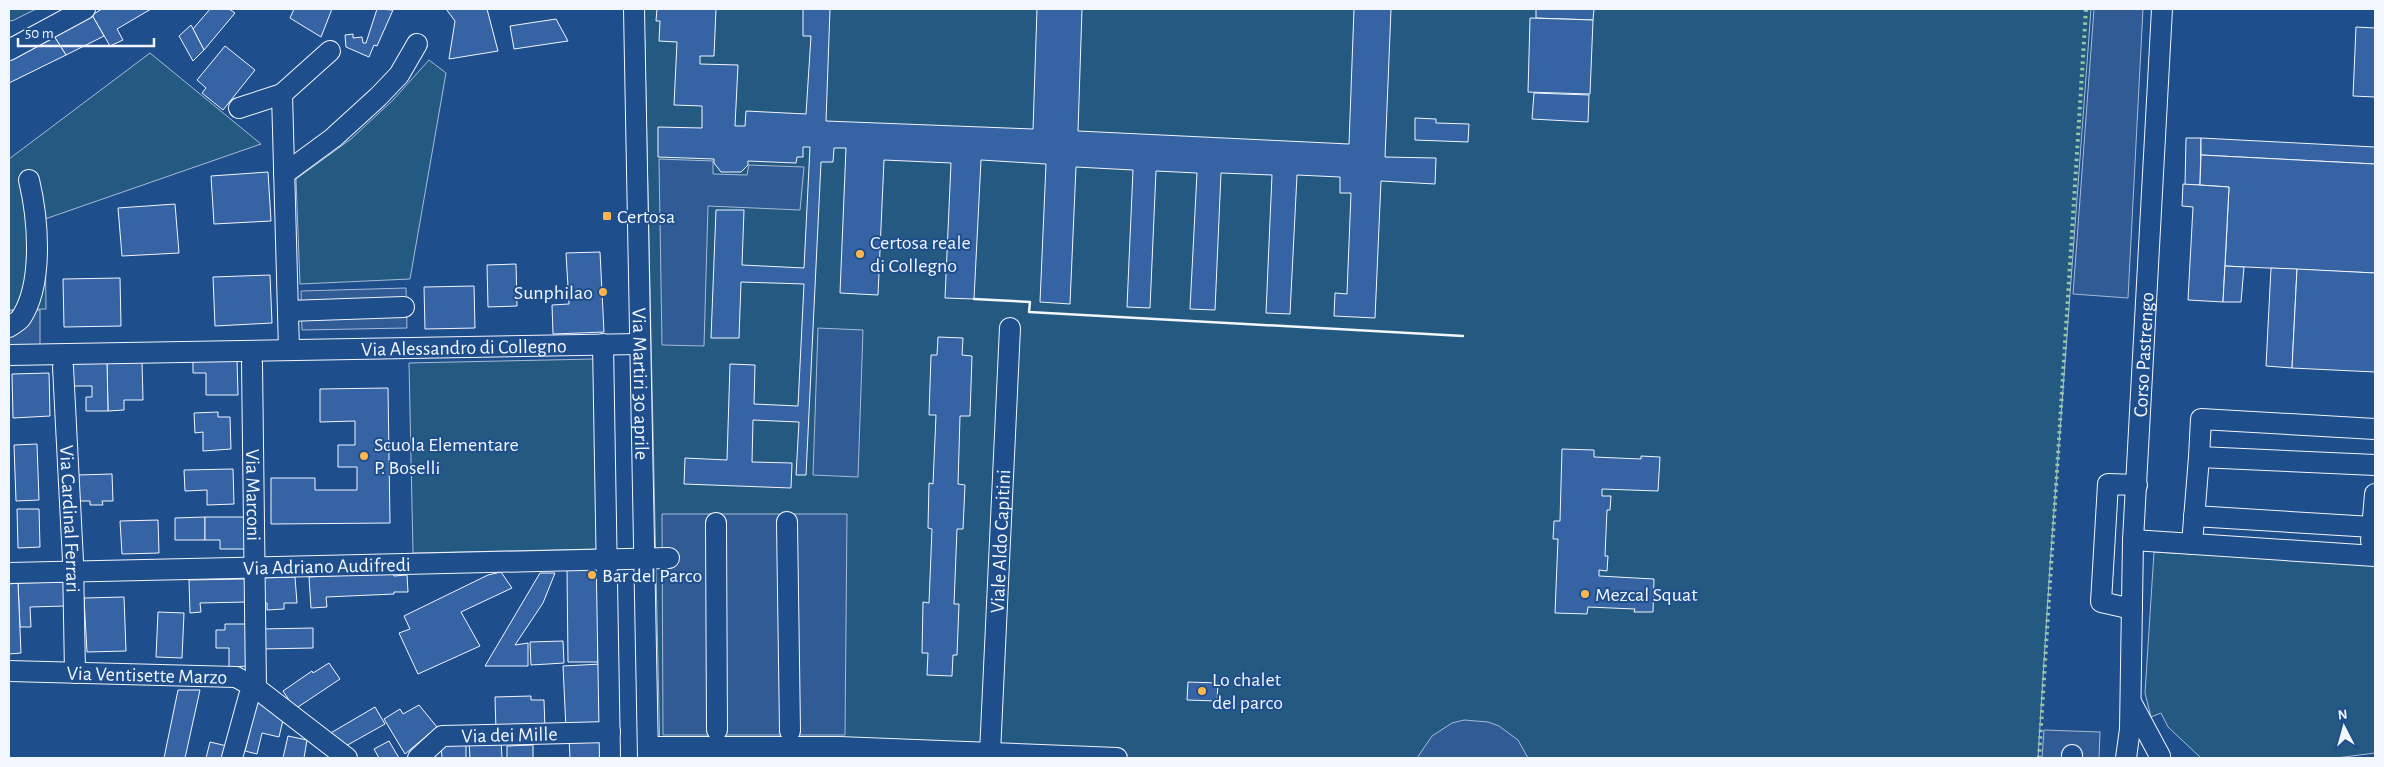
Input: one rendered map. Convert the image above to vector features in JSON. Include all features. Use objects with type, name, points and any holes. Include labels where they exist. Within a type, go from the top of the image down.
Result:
[{"type":"street","points":[[9,50],[85,9]]},
{"type":"street","name":"Via Martiri 30 aprile","points":[[634,9],[648,752]]},
{"type":"street","name":"Corso Pastrengo","points":[[2126,758],[2130,701],[2136,485],[2162,9]]},
{"type":"street","points":[[284,174],[333,138],[378,97],[399,75],[417,44]]},
{"type":"street","points":[[239,108],[282,94],[330,51]]},
{"type":"street","points":[[282,94],[289,350]]},
{"type":"street","points":[[9,327],[21,319],[35,284],[37,241],[34,201],[29,180]]},
{"type":"street","points":[[288,311],[404,307]]},
{"type":"street","name":"Viale Aldo Capitini","points":[[990,753],[1010,328]]},
{"type":"street","name":"Via Martiri 30 aprile","points":[[603,344],[610,758]]},
{"type":"street","name":"Via Alessandro di Collegno","points":[[9,355],[639,344]]},
{"type":"street","name":"Via Marconi","points":[[252,363],[256,688]]},
{"type":"street","name":"Via Cardinal Ferrari","points":[[63,367],[73,572],[75,672]]},
{"type":"street","points":[[2192,544],[2201,419],[2375,429]]},
{"type":"street","points":[[2199,457],[2375,465]]},
{"type":"street","points":[[2132,609],[2101,602],[2108,484],[2136,485]]},
{"type":"street","points":[[2134,540],[2373,556],[2372,528],[2375,494]]},
{"type":"street","points":[[2194,516],[2372,528]]},
{"type":"street","points":[[787,522],[790,731]]},
{"type":"street","points":[[713,746],[716,523]]},
{"type":"street","name":"Via Adriano Audifredi","points":[[9,573],[669,558]]},
{"type":"street","name":"Via Ventisette Marzo","points":[[9,671],[236,677],[256,688],[347,758]]},
{"type":"street","points":[[232,758],[249,696],[256,688]]},
{"type":"street","name":"Corso Pastrengo","points":[[2130,701],[2162,757]]},
{"type":"street","name":"Via dei Mille","points":[[418,758],[442,736],[610,732]]},
{"type":"street","points":[[648,752],[713,746],[811,753],[990,753],[1117,758]]},
{"type":"street","points":[[2138,758],[2162,757]]},
{"type":"shaded area","points":[[9,9],[36,9],[12,21],[9,20]]},
{"type":"shaded area","points":[[644,9],[2091,9],[2050,566],[2038,758],[660,758]]},
{"type":"shaded area","points":[[2094,9],[2143,9],[2128,298],[2073,294]]},
{"type":"shaded area","points":[[150,53],[261,144],[45,219],[46,309],[9,310],[9,159]]},
{"type":"shaded area","points":[[429,60],[446,73],[410,279],[300,284],[296,179],[351,139],[393,100]]},
{"type":"shaded area","points":[[659,159],[713,161],[713,174],[747,175],[749,165],[804,167],[800,210],[708,206],[704,346],[662,345]]},
{"type":"shaded area","points":[[406,288],[407,328],[302,330],[301,291]]},
{"type":"shaded area","points":[[40,310],[40,347],[9,348],[9,311]]},
{"type":"shaded area","points":[[818,328],[863,330],[858,477],[813,475]]},
{"type":"shaded area","points":[[594,359],[598,549],[413,553],[409,363]]},
{"type":"shaded area","points":[[662,514],[847,514],[845,735],[663,735]]},
{"type":"shaded area","points":[[2154,552],[2375,564],[2375,753],[2336,758],[2201,758],[2168,727],[2161,713],[2151,717],[2145,693]]},
{"type":"shaded area","points":[[1464,720],[1488,722],[1499,726],[1518,740],[1528,758],[1417,758],[1432,736],[1452,723]]},
{"type":"shaded area","points":[[2044,730],[2100,732],[2099,758],[2042,758]]},
{"type":"building","points":[[102,9],[151,9],[117,29],[123,40],[110,46],[92,15]]},
{"type":"building","points":[[210,9],[229,9],[235,13],[204,50],[193,29]]},
{"type":"building","points":[[294,9],[332,9],[321,37],[290,18]]},
{"type":"building","points":[[377,9],[393,10],[377,46],[374,45],[369,57],[346,47],[345,35],[353,34],[353,38],[362,37],[363,43],[366,43]]},
{"type":"building","points":[[446,9],[487,9],[498,51],[449,59],[455,21]]},
{"type":"building","name":"Certosa reale di Collegno","points":[[657,9],[716,9],[714,56],[700,56],[700,64],[738,65],[735,126],[745,126],[746,111],[806,114],[811,36],[803,36],[803,9],[830,9],[826,121],[1033,129],[1037,9],[1082,9],[1078,131],[1349,144],[1354,9],[1391,9],[1385,157],[1436,158],[1435,184],[1381,181],[1375,318],[1334,316],[1335,293],[1347,294],[1351,193],[1340,193],[1340,177],[1297,175],[1290,314],[1266,313],[1272,175],[1221,173],[1215,310],[1190,309],[1197,173],[1156,171],[1150,308],[1127,307],[1133,170],[1076,167],[1070,304],[1040,302],[1046,164],[981,160],[974,299],[945,298],[951,163],[884,160],[878,295],[840,293],[846,148],[834,148],[833,162],[821,162],[806,475],[796,475],[799,422],[753,420],[752,462],[792,463],[791,488],[684,484],[685,458],[727,460],[730,364],[755,365],[754,404],[798,406],[804,284],[741,282],[739,338],[711,338],[716,210],[744,210],[742,265],[804,268],[810,147],[803,147],[803,157],[797,157],[796,163],[748,161],[748,165],[741,172],[721,172],[714,163],[714,159],[658,157],[658,127],[702,128],[702,106],[674,105],[677,42],[659,41],[660,21],[656,21]]},
{"type":"building","points":[[1536,9],[1594,9],[1593,20],[1536,18]]},
{"type":"building","points":[[92,15],[104,36],[66,55],[54,36]]},
{"type":"building","points":[[1530,18],[1593,20],[1590,94],[1528,92]]},
{"type":"building","points":[[556,19],[568,41],[514,49],[510,26]]},
{"type":"building","points":[[191,25],[204,50],[193,61],[179,36]]},
{"type":"building","points":[[2356,27],[2375,28],[2375,97],[2353,96]]},
{"type":"building","points":[[54,36],[66,55],[9,83],[9,61]]},
{"type":"building","points":[[225,46],[255,70],[223,110],[202,93],[206,88],[197,80]]},
{"type":"building","points":[[1534,93],[1589,95],[1588,122],[1532,119]]},
{"type":"building","points":[[1415,118],[1436,119],[1436,123],[1469,124],[1468,142],[1415,140]]},
{"type":"building","points":[[2186,138],[2201,138],[2200,185],[2185,185]]},
{"type":"building","points":[[2201,138],[2375,147],[2375,164],[2201,155]]},
{"type":"building","points":[[2201,155],[2375,164],[2375,273],[2225,266],[2229,187],[2200,185]]},
{"type":"building","points":[[268,172],[271,221],[214,224],[211,176]]},
{"type":"building","points":[[2183,184],[2229,187],[2223,302],[2188,300],[2193,207],[2182,206]]},
{"type":"building","points":[[175,204],[179,253],[122,256],[118,208]]},
{"type":"building","points":[[600,252],[604,332],[553,334],[552,305],[569,304],[566,253]]},
{"type":"building","points":[[516,264],[517,306],[488,307],[487,265]]},
{"type":"building","points":[[2225,266],[2244,267],[2241,302],[2223,302]]},
{"type":"building","points":[[2271,268],[2297,269],[2292,368],[2266,366]]},
{"type":"building","points":[[2297,269],[2375,273],[2375,372],[2292,368]]},
{"type":"building","points":[[270,275],[272,323],[215,326],[213,277]]},
{"type":"building","points":[[120,278],[121,326],[64,327],[63,279]]},
{"type":"building","points":[[474,286],[475,328],[425,329],[424,287]]},
{"type":"building","points":[[938,337],[963,338],[962,355],[972,356],[970,416],[960,416],[958,484],[965,485],[963,529],[957,529],[954,604],[959,604],[957,655],[953,655],[952,676],[927,675],[928,653],[922,653],[923,602],[929,603],[932,529],[928,528],[929,483],[933,484],[936,415],[929,415],[931,355],[937,355]]},
{"type":"building","points":[[237,360],[238,395],[206,395],[206,373],[193,373],[193,361]]},
{"type":"building","points":[[142,362],[143,400],[124,400],[124,410],[108,411],[107,363]]},
{"type":"building","points":[[70,363],[107,363],[108,411],[86,411],[86,397],[92,397],[92,386],[70,386]]},
{"type":"building","points":[[49,373],[50,416],[13,418],[12,374]]},
{"type":"building","name":"Scuola Elementare P. Boselli","points":[[388,388],[390,523],[271,524],[271,478],[315,478],[315,490],[357,490],[357,467],[338,467],[338,445],[355,445],[355,421],[320,422],[320,389]]},
{"type":"building","points":[[218,412],[218,417],[230,417],[231,449],[203,451],[203,432],[195,433],[194,413]]},
{"type":"building","points":[[37,444],[39,500],[16,501],[14,445]]},
{"type":"building","points":[[1562,449],[1594,450],[1594,457],[1641,459],[1641,456],[1660,457],[1658,491],[1602,489],[1602,496],[1611,496],[1610,510],[1607,510],[1605,556],[1608,556],[1607,571],[1599,570],[1599,576],[1654,579],[1653,612],[1634,612],[1635,609],[1588,607],[1587,614],[1555,613],[1558,539],[1553,539],[1554,521],[1560,521]]},
{"type":"building","points":[[233,469],[234,504],[207,505],[207,490],[185,491],[184,470]]},
{"type":"building","points":[[112,474],[113,501],[102,501],[103,505],[90,505],[90,501],[79,501],[78,475]]},
{"type":"building","points":[[17,509],[39,509],[40,547],[18,548]]},
{"type":"building","points":[[205,517],[205,540],[175,540],[175,518]]},
{"type":"building","points":[[205,517],[248,517],[249,549],[220,549],[220,540],[205,540]]},
{"type":"building","points":[[158,520],[159,553],[122,554],[120,521]]},
{"type":"building","points":[[567,569],[598,569],[598,662],[568,662]]},
{"type":"building","points":[[501,572],[512,588],[461,612],[480,646],[418,674],[399,633],[410,629],[404,616],[488,575]]},
{"type":"building","points":[[393,573],[394,576],[407,575],[408,592],[326,597],[327,607],[311,608],[309,577]]},
{"type":"building","points":[[540,573],[555,573],[543,603],[515,645],[528,643],[528,666],[485,666]]},
{"type":"building","points":[[295,577],[297,603],[284,603],[284,609],[267,610],[267,603],[262,603],[260,578]]},
{"type":"building","points":[[246,579],[246,602],[200,603],[201,612],[190,613],[189,580]]},
{"type":"building","points":[[64,582],[65,606],[30,607],[31,627],[20,627],[18,583]]},
{"type":"building","points":[[18,583],[21,653],[9,654],[9,584]]},
{"type":"building","points":[[124,597],[126,651],[87,652],[84,598]]},
{"type":"building","points":[[158,612],[184,613],[182,658],[156,657]]},
{"type":"building","points":[[225,624],[248,624],[250,666],[229,667],[229,648],[216,648],[216,630],[225,630]]},
{"type":"building","points":[[313,628],[313,648],[261,649],[261,629]]},
{"type":"building","points":[[563,641],[564,663],[531,665],[530,642]]},
{"type":"building","points":[[329,663],[340,679],[295,709],[283,691],[312,671],[313,673]]},
{"type":"building","points":[[601,664],[604,727],[566,729],[563,666]]},
{"type":"building","name":"Lo chalet del parco","points":[[1188,682],[1218,683],[1217,701],[1187,700]]},
{"type":"building","points":[[178,690],[200,690],[185,758],[164,758]]},
{"type":"building","points":[[531,696],[531,700],[544,700],[545,729],[496,731],[495,697]]},
{"type":"building","points":[[257,701],[283,720],[279,737],[262,733],[257,754],[245,751]]},
{"type":"building","points":[[419,705],[437,727],[405,754],[384,719],[400,709],[403,714]]},
{"type":"building","points":[[375,707],[385,724],[344,747],[329,734]]},
{"type":"building","points":[[288,736],[307,740],[304,758],[283,758]]},
{"type":"building","points":[[604,738],[604,758],[570,758],[569,739]]},
{"type":"building","points":[[389,741],[399,758],[379,758],[374,749]]},
{"type":"building","points":[[501,741],[502,758],[470,758],[469,743]]},
{"type":"building","points":[[210,742],[227,746],[224,758],[206,758]]},
{"type":"building","points":[[466,744],[466,758],[442,758],[441,745]]},
{"type":"building","points":[[533,745],[533,758],[507,758],[507,746]]},
{"type":"hedge","points":[[2039,758],[2086,9]]},
{"type":"wall","points":[[974,299],[1030,302],[1029,312],[1463,336]]},
{"type":"place","name":"Certosa","points":[[607,216]]},
{"type":"place","name":"Certosa reale di Collegno","points":[[860,254]]},
{"type":"place","name":"Sunphilao","points":[[603,292]]},
{"type":"place","name":"Scuola Elementare P. Boselli","points":[[364,456]]},
{"type":"place","name":"Bar del Parco","points":[[592,575]]},
{"type":"place","name":"Mezcal Squat","points":[[1585,594]]},
{"type":"place","name":"Lo chalet del parco","points":[[1202,691]]}]
